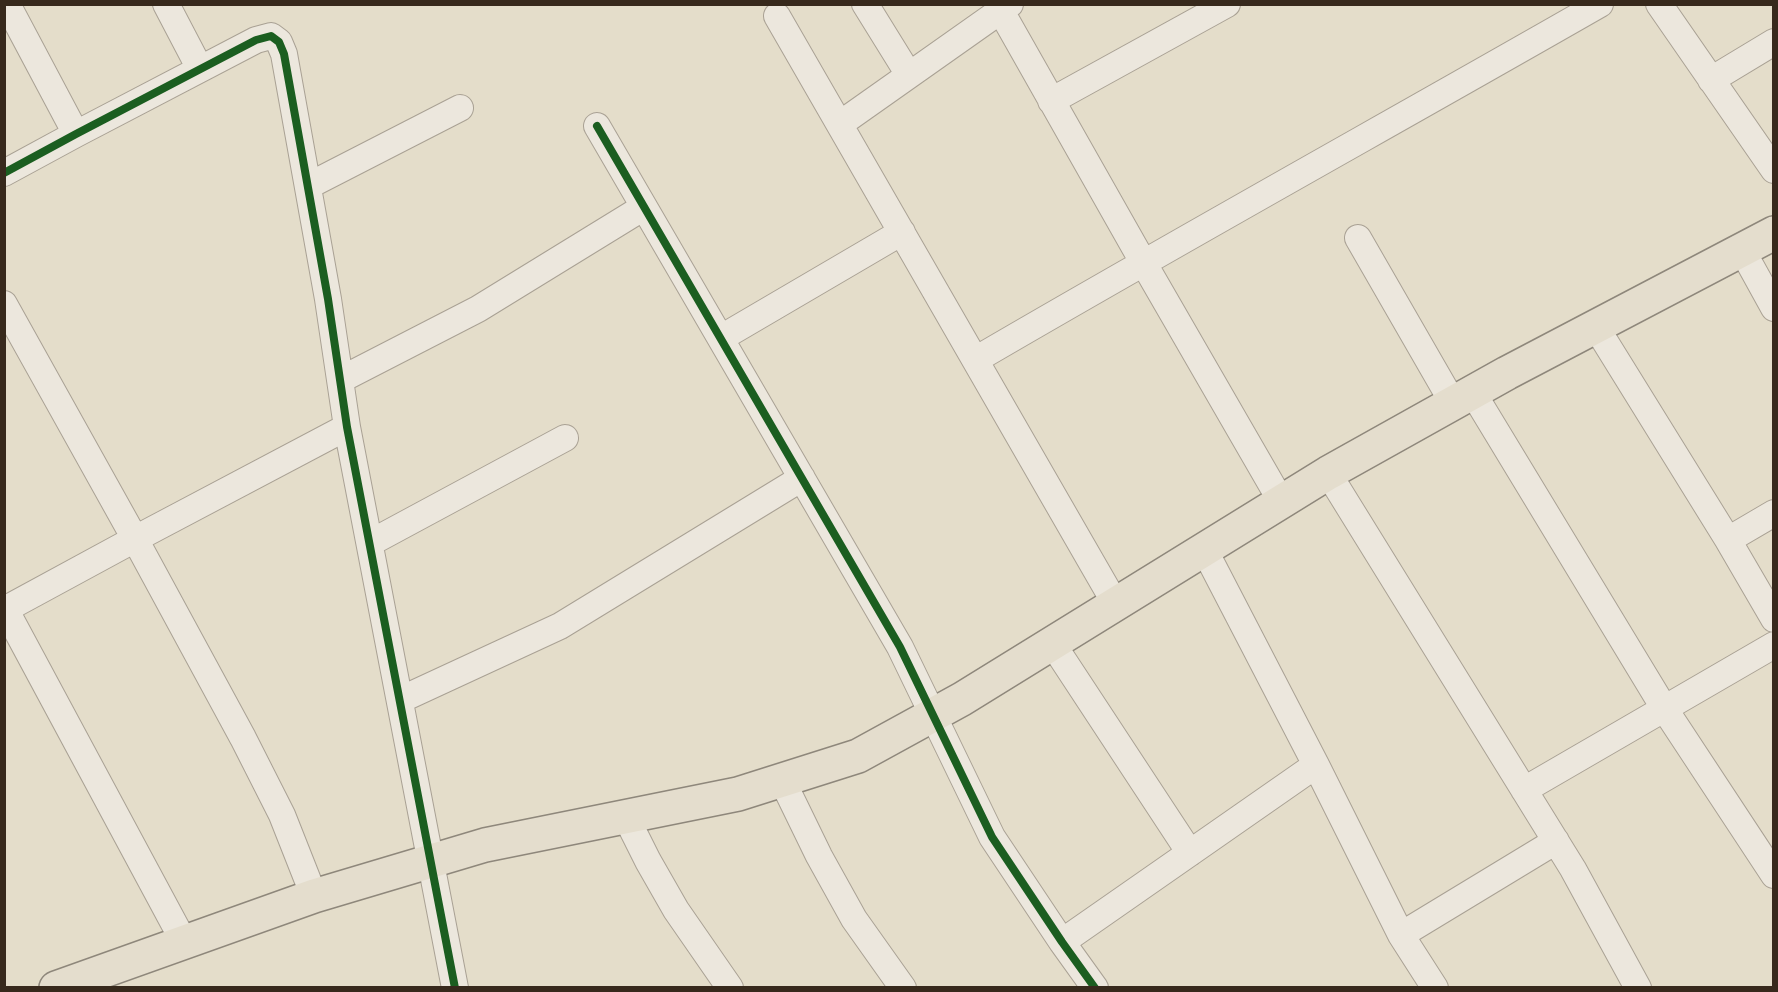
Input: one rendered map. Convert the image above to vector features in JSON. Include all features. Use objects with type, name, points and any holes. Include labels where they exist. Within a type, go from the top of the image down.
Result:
[{"type":"main road","points":[[56,987],[314,896],[431,861],[485,846],[738,794],[858,756],[962,699],[1328,473],[1463,398],[1773,233]]},
{"type":"street","points":[[8,4],[76,134]]},
{"type":"street","points":[[166,4],[200,69]]},
{"type":"street","points":[[865,4],[909,75]]},
{"type":"street","points":[[1052,101],[1227,4]]},
{"type":"street","points":[[975,360],[1143,262],[1600,4]]},
{"type":"street","points":[[1659,4],[1773,170]]},
{"type":"street","points":[[840,124],[1003,7],[1052,101],[1281,501]]},
{"type":"street","points":[[777,16],[1115,603]]},
{"type":"street","points":[[4,173],[256,40],[270,36],[279,42],[284,54],[328,299],[347,427],[455,987]]},
{"type":"street","points":[[1711,80],[1773,42]]},
{"type":"street","points":[[308,186],[460,108]]},
{"type":"street","points":[[597,126],[900,647],[992,837],[1095,987]]},
{"type":"street","points":[[340,380],[478,309],[644,207]]},
{"type":"street","points":[[721,338],[902,232]]},
{"type":"street","points":[[1358,238],[1773,875]]},
{"type":"street","points":[[1742,250],[1773,308]]},
{"type":"street","points":[[4,304],[243,738],[282,815],[314,896]]},
{"type":"street","points":[[1596,327],[1728,540],[1773,619]]},
{"type":"street","points":[[184,942],[5,609],[347,427]]},
{"type":"street","points":[[370,543],[565,438]]},
{"type":"street","points":[[1328,473],[1573,869],[1638,987]]},
{"type":"street","points":[[400,700],[560,626],[802,478]]},
{"type":"street","points":[[1728,540],[1773,513]]},
{"type":"street","points":[[1204,549],[1401,935],[1435,987]]},
{"type":"street","points":[[1052,643],[1190,853]]},
{"type":"street","points":[[1524,790],[1773,645]]},
{"type":"street","points":[[1062,942],[1316,765]]},
{"type":"street","points":[[782,780],[819,856],[854,919],[903,987]]},
{"type":"street","points":[[626,817],[676,910],[730,987]]},
{"type":"street","points":[[1401,935],[1556,842]]},
{"type":"cycle path","points":[[4,173],[256,40],[271,36],[279,42],[284,54],[328,299],[347,427],[455,988]]},
{"type":"cycle path","points":[[597,126],[900,647],[992,837],[1095,988]]}]
